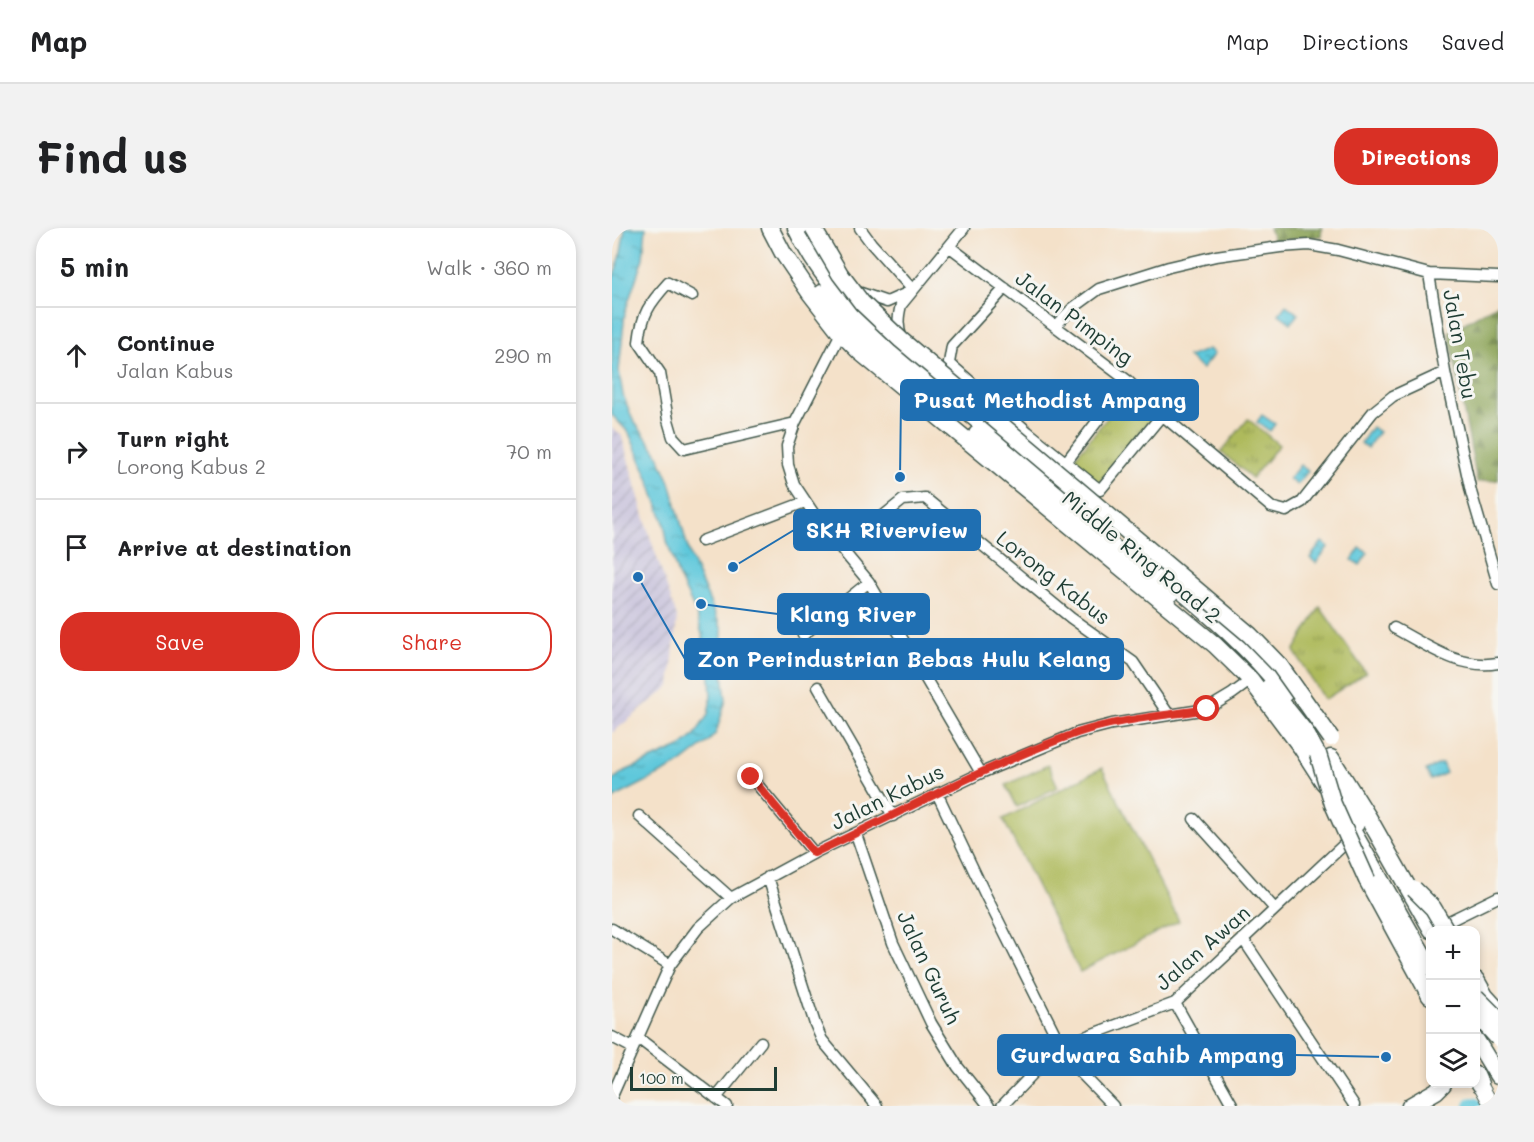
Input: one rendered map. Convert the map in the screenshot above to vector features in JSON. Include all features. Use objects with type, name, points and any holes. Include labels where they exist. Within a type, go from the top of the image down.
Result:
[{"type":"highway","name":"Middle Ring Road 2","points":[[770,228],[783,253],[841,333],[860,352],[1215,645],[1251,680],[1301,747],[1355,834],[1426,958]]},
{"type":"highway","points":[[782,228],[822,292],[855,328],[916,387],[1011,462],[1252,666],[1305,732],[1377,862],[1426,942]]},
{"type":"highway","name":"Middle Ring Road 2","points":[[796,228],[824,274],[853,309],[912,367],[1051,479],[1227,629],[1265,666],[1311,727],[1341,774],[1430,926]]},
{"type":"highway","points":[[813,228],[840,274],[862,303],[901,340],[1233,620],[1280,666],[1332,738],[1358,790],[1435,926]]},
{"type":"highway","points":[[1318,754],[1334,804],[1367,880],[1426,987]]},
{"type":"highway","points":[[1414,889],[1433,908],[1444,926]]},
{"type":"highway","points":[[1480,987],[1498,1010]]},
{"type":"highway","points":[[1480,999],[1498,1030]]},
{"type":"highway","points":[[1480,1001],[1498,1019]]},
{"type":"highway","points":[[1480,1016],[1498,1048]]},
{"type":"highway","points":[[1480,1018],[1498,1038]]},
{"type":"highway","points":[[1480,1047],[1498,1076]]},
{"type":"highway","points":[[1410,1106],[1438,1088]]},
{"type":"highway","points":[[1431,1106],[1441,1088]]},
{"type":"main road","points":[[1480,1083],[1492,1106]]},
{"type":"street","points":[[860,228],[912,289]]},
{"type":"street","points":[[824,274],[871,298],[887,302],[904,296],[912,289],[964,228]]},
{"type":"street","name":"Jalan Tebu","points":[[1055,326],[1073,308],[1099,289],[1169,267],[1216,256],[1280,247],[1309,246],[1338,250],[1429,274],[1444,372],[1471,492],[1498,584]]},
{"type":"street","name":"Jalan Pimping","points":[[950,247],[1128,381],[1162,415],[1271,507],[1286,511],[1302,502],[1373,412],[1393,396],[1444,372]]},
{"type":"street","points":[[1429,274],[1498,277]]},
{"type":"street","points":[[692,296],[668,284],[650,302],[641,322],[639,342],[660,373],[673,437],[684,449],[795,423]]},
{"type":"street","points":[[1005,288],[952,346],[949,363],[1028,432],[1100,490],[1162,415]]},
{"type":"street","points":[[912,289],[901,305],[898,316],[898,329],[912,367]]},
{"type":"street","points":[[841,333],[795,423],[787,446],[788,465],[794,483],[820,523],[869,582],[981,773]]},
{"type":"street","points":[[1066,462],[1128,381]]},
{"type":"street","name":"Lorong Kabus","points":[[842,549],[903,500],[925,498],[1071,618],[1133,662],[1169,715]]},
{"type":"street","points":[[702,541],[806,502]]},
{"type":"street","points":[[803,635],[869,582]]},
{"type":"street","points":[[1394,628],[1458,662],[1483,666],[1498,663]]},
{"type":"street","name":"Jalan Kabus","points":[[612,1096],[670,965],[698,928],[731,898],[814,853],[981,773],[1077,733],[1112,724],[1207,709],[1251,680]]},
{"type":"street","points":[[818,687],[893,816]]},
{"type":"street","points":[[751,777],[814,853]]},
{"type":"street","points":[[938,793],[986,896],[1062,1048],[1079,1071],[1113,1106]]},
{"type":"street","points":[[639,816],[731,898]]},
{"type":"street","points":[[1194,819],[1275,909]]},
{"type":"street","name":"Jalan Guruh","points":[[856,834],[893,943],[931,1023],[958,1067],[989,1106]]},
{"type":"street","name":"Jalan Awan","points":[[1002,1106],[1046,1060],[1062,1048],[1074,1041],[1174,1003],[1355,834]]},
{"type":"street","points":[[768,877],[822,1040],[873,1102],[860,1106]]},
{"type":"street","points":[[1440,926],[1498,897]]},
{"type":"street","points":[[612,929],[670,965]]},
{"type":"street","points":[[1243,939],[1354,1105]]},
{"type":"street","points":[[1174,1003],[1233,1106]]},
{"type":"street","points":[[612,1037],[635,1043],[727,1106]]},
{"type":"street","points":[[716,1098],[761,1042]]},
{"type":"shaded area","points":[[612,428],[621,434],[650,537],[677,617],[670,686],[612,733]]},
{"type":"green space","points":[[1269,228],[1322,228],[1321,236],[1274,241]]},
{"type":"green space","points":[[1498,304],[1498,480],[1477,482],[1449,332]]},
{"type":"green space","points":[[1126,395],[1153,417],[1098,484],[1071,462]]},
{"type":"green space","points":[[1248,419],[1279,445],[1252,478],[1221,452]]},
{"type":"green space","points":[[1320,607],[1366,673],[1324,700],[1294,651]]},
{"type":"green space","points":[[1048,765],[1058,787],[1017,807],[1006,785]]},
{"type":"green space","points":[[1102,768],[1179,921],[1080,972],[1003,819]]},
{"type":"water","points":[[625,228],[646,228],[643,258],[625,312],[619,371],[623,395],[633,420],[656,451],[670,482],[690,556],[722,630],[721,657],[726,700],[716,733],[708,742],[678,765],[612,799],[612,780],[625,771],[682,746],[694,736],[708,715],[711,697],[710,678],[696,613],[678,575],[664,523],[629,433],[612,415],[612,280],[620,258]]},
{"type":"water","points":[[1286,305],[1298,314],[1291,323],[1279,314]]},
{"type":"water","points":[[1209,349],[1214,354],[1202,369],[1188,357]]},
{"type":"water","points":[[1262,415],[1275,424],[1270,431],[1257,422]]},
{"type":"water","points":[[1372,427],[1379,432],[1367,448],[1361,443]]},
{"type":"water","points":[[1300,465],[1308,471],[1297,485],[1289,479]]},
{"type":"water","points":[[1322,542],[1328,547],[1316,563],[1310,558]]},
{"type":"water","points":[[1360,548],[1368,553],[1360,565],[1352,560]]},
{"type":"water","points":[[1442,763],[1446,773],[1431,780],[1426,770]]},
{"type":"place","name":"Pusat Methodist Ampang","points":[[900,477]]},
{"type":"place","name":"SKH Riverview","points":[[733,567]]},
{"type":"place","name":"Zon Perindustrian Bebas Hulu Kelang","points":[[638,577]]},
{"type":"place","name":"Klang River","points":[[701,604]]},
{"type":"place","name":"Gurdwara Sahib Ampang","points":[[1386,1057]]},
{"type":"route","points":[[751,777],[814,853],[981,773],[1077,733],[1112,724],[1207,709]]}]
